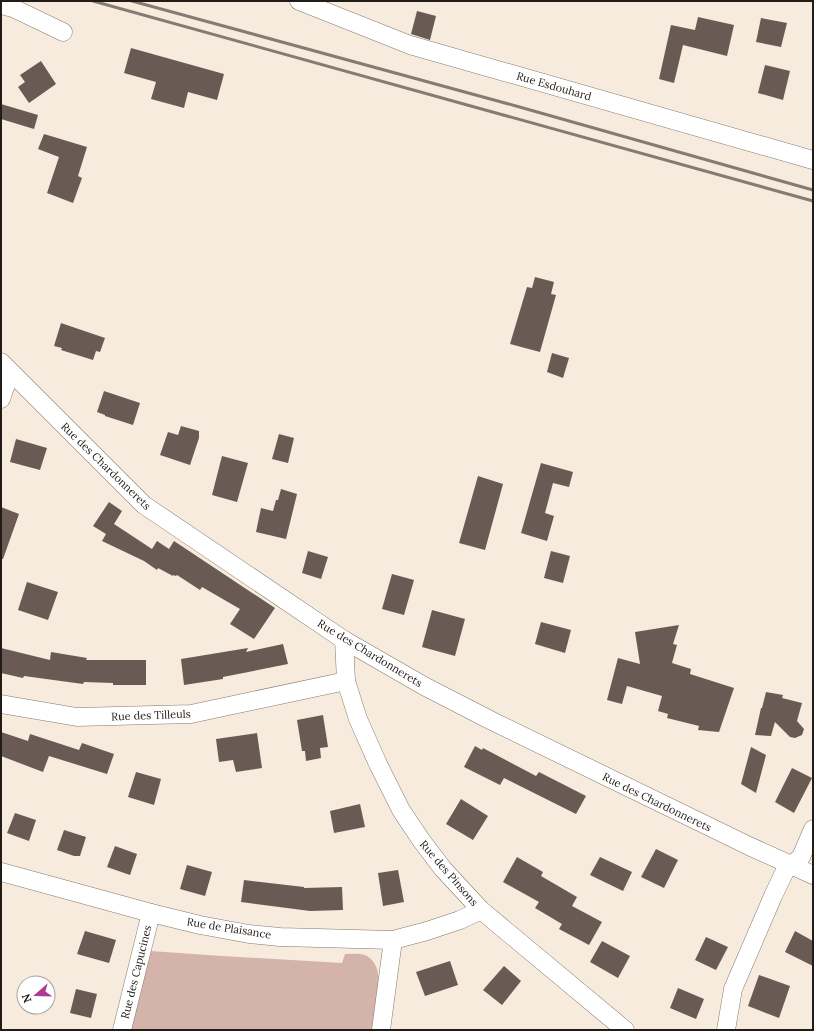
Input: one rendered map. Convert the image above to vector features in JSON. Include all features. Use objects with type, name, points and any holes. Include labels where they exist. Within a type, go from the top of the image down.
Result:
[{"type":"street","name":"Rue Esdouhard","points":[[298,1],[410,45],[813,160]]},
{"type":"street","points":[[1,5],[13,8],[62,32]]},
{"type":"street","points":[[1,399],[4,388],[10,378],[7,368]]},
{"type":"street","name":"Rue des Chardonnerets","points":[[7,368],[144,505],[344,640],[424,686],[492,721],[749,846],[813,875]]},
{"type":"street","name":"Rue des Pinsons","points":[[344,640],[346,681],[358,719],[401,810],[421,840],[443,868],[481,910],[625,1030]]},
{"type":"street","name":"Rue des Tilleuls","points":[[1,704],[77,717],[191,714],[346,681]]},
{"type":"street","points":[[726,1030],[734,989],[773,896],[785,871],[801,857],[813,829]]},
{"type":"street","name":"Rue de Plaisance","points":[[1,872],[200,925],[249,934],[280,937],[393,940],[460,920],[481,910]]},
{"type":"street","name":"Rue des Capucines","points":[[122,1030],[151,913]]},
{"type":"street","points":[[381,1030],[393,940]]},
{"type":"shaded area","points":[[150,951],[342,963],[345,954],[365,955],[372,960],[375,965],[378,977],[378,989],[372,1030],[130,1030]]},
{"type":"building","points":[[417,11],[436,16],[430,40],[411,34]]},
{"type":"building","points":[[698,17],[734,25],[727,56],[683,45],[674,83],[659,79],[671,25],[695,30]]},
{"type":"building","points":[[761,18],[787,23],[781,47],[756,42]]},
{"type":"building","points":[[131,48],[224,74],[217,100],[188,92],[184,108],[151,99],[156,82],[124,73]]},
{"type":"building","points":[[41,61],[56,84],[29,103],[18,87],[25,82],[20,75]]},
{"type":"building","points":[[765,65],[790,71],[783,100],[758,93]]},
{"type":"building","points":[[1,104],[38,115],[34,129],[1,119]]},
{"type":"building","points":[[44,134],[87,147],[78,176],[82,178],[73,203],[47,193],[59,157],[38,149]]},
{"type":"building","points":[[535,277],[554,282],[551,294],[556,295],[540,352],[510,344],[527,287],[532,288]]},
{"type":"building","points":[[61,323],[105,338],[100,352],[96,351],[93,360],[61,350],[62,348],[54,346]]},
{"type":"building","points":[[552,353],[569,358],[563,378],[547,372]]},
{"type":"building","points":[[104,391],[140,403],[133,425],[97,412]]},
{"type":"building","points":[[181,426],[199,431],[199,438],[190,465],[160,455],[168,432],[178,435]]},
{"type":"building","points":[[279,434],[294,438],[288,463],[272,459]]},
{"type":"building","points":[[16,439],[47,448],[40,470],[10,462]]},
{"type":"building","points":[[222,456],[248,463],[237,502],[212,495]]},
{"type":"building","points":[[541,463],[573,472],[569,487],[553,483],[545,513],[554,516],[547,541],[521,533]]},
{"type":"building","points":[[478,476],[503,484],[485,550],[459,543]]},
{"type":"building","points":[[281,489],[297,494],[286,539],[256,532],[261,508],[273,511]]},
{"type":"building","points":[[109,502],[122,511],[114,524],[152,549],[157,541],[169,549],[174,541],[275,608],[254,639],[230,624],[240,609],[202,587],[200,590],[177,575],[173,576],[158,568],[157,570],[144,561],[102,541],[106,534],[93,526]]},
{"type":"building","points":[[1,507],[19,514],[3,559],[1,559]]},
{"type":"building","points":[[308,551],[328,557],[321,579],[302,573]]},
{"type":"building","points":[[551,551],[570,556],[563,583],[544,578]]},
{"type":"building","points":[[392,574],[414,580],[404,615],[382,609]]},
{"type":"building","points":[[27,582],[58,592],[48,620],[18,610]]},
{"type":"building","points":[[432,610],[465,619],[455,656],[422,647]]},
{"type":"building","points":[[541,622],[571,630],[565,653],[535,644]]},
{"type":"building","points":[[679,625],[673,644],[677,645],[672,663],[691,669],[690,674],[734,688],[719,732],[698,730],[699,726],[667,718],[668,714],[658,711],[662,696],[627,686],[622,704],[607,700],[618,658],[640,664],[635,632]]},
{"type":"building","points":[[283,644],[288,664],[223,677],[223,679],[184,685],[181,659],[248,648],[246,652]]},
{"type":"building","points":[[1,648],[50,660],[51,652],[87,658],[86,660],[146,660],[146,685],[113,685],[113,683],[84,682],[83,684],[24,676],[23,678],[1,673]]},
{"type":"building","points":[[766,692],[783,695],[782,698],[802,703],[797,721],[804,729],[802,735],[795,738],[790,737],[775,722],[771,736],[755,735]]},
{"type":"building","points":[[323,715],[328,747],[320,748],[321,758],[306,761],[305,751],[302,751],[297,720]]},
{"type":"building","points":[[1,732],[28,741],[30,734],[79,750],[82,743],[114,754],[107,774],[49,756],[43,772],[1,756]]},
{"type":"building","points":[[257,733],[262,768],[236,772],[233,760],[219,762],[216,739]]},
{"type":"building","points":[[475,746],[482,750],[483,748],[536,776],[539,772],[586,796],[576,814],[504,778],[500,785],[464,767]]},
{"type":"building","points":[[751,747],[766,755],[756,793],[741,784]]},
{"type":"building","points":[[792,768],[812,778],[794,813],[775,802]]},
{"type":"building","points":[[136,772],[161,779],[154,805],[128,797]]},
{"type":"building","points":[[461,799],[488,816],[473,840],[446,824]]},
{"type":"building","points":[[360,804],[365,827],[334,833],[330,811]]},
{"type":"building","points":[[15,813],[36,820],[29,841],[7,833]]},
{"type":"building","points":[[64,830],[86,837],[80,856],[74,856],[57,850]]},
{"type":"building","points":[[115,846],[137,854],[130,875],[107,867]]},
{"type":"building","points":[[656,849],[678,860],[664,888],[641,877]]},
{"type":"building","points":[[517,857],[543,872],[541,876],[577,897],[572,906],[602,922],[589,945],[559,929],[562,924],[535,908],[539,902],[503,882]]},
{"type":"building","points":[[600,857],[632,872],[623,891],[590,875]]},
{"type":"building","points":[[187,865],[212,872],[205,896],[180,889]]},
{"type":"building","points":[[398,870],[404,902],[383,906],[378,873]]},
{"type":"building","points":[[244,880],[304,888],[342,887],[343,910],[310,911],[241,902]]},
{"type":"building","points":[[85,931],[116,940],[109,963],[77,954]]},
{"type":"building","points":[[795,931],[813,941],[813,966],[785,952]]},
{"type":"building","points":[[706,937],[728,947],[716,970],[695,960]]},
{"type":"building","points":[[602,941],[630,956],[618,978],[590,962]]},
{"type":"building","points":[[450,961],[458,985],[425,996],[416,972]]},
{"type":"building","points":[[504,966],[521,981],[502,1005],[483,990]]},
{"type":"building","points":[[759,975],[790,986],[779,1018],[748,1006]]},
{"type":"building","points":[[678,988],[704,999],[696,1019],[670,1008]]},
{"type":"building","points":[[76,989],[97,994],[91,1018],[70,1013]]},
{"type":"railway","points":[[93,1],[813,201]]},
{"type":"railway","points":[[132,1],[516,106],[813,190]]}]
